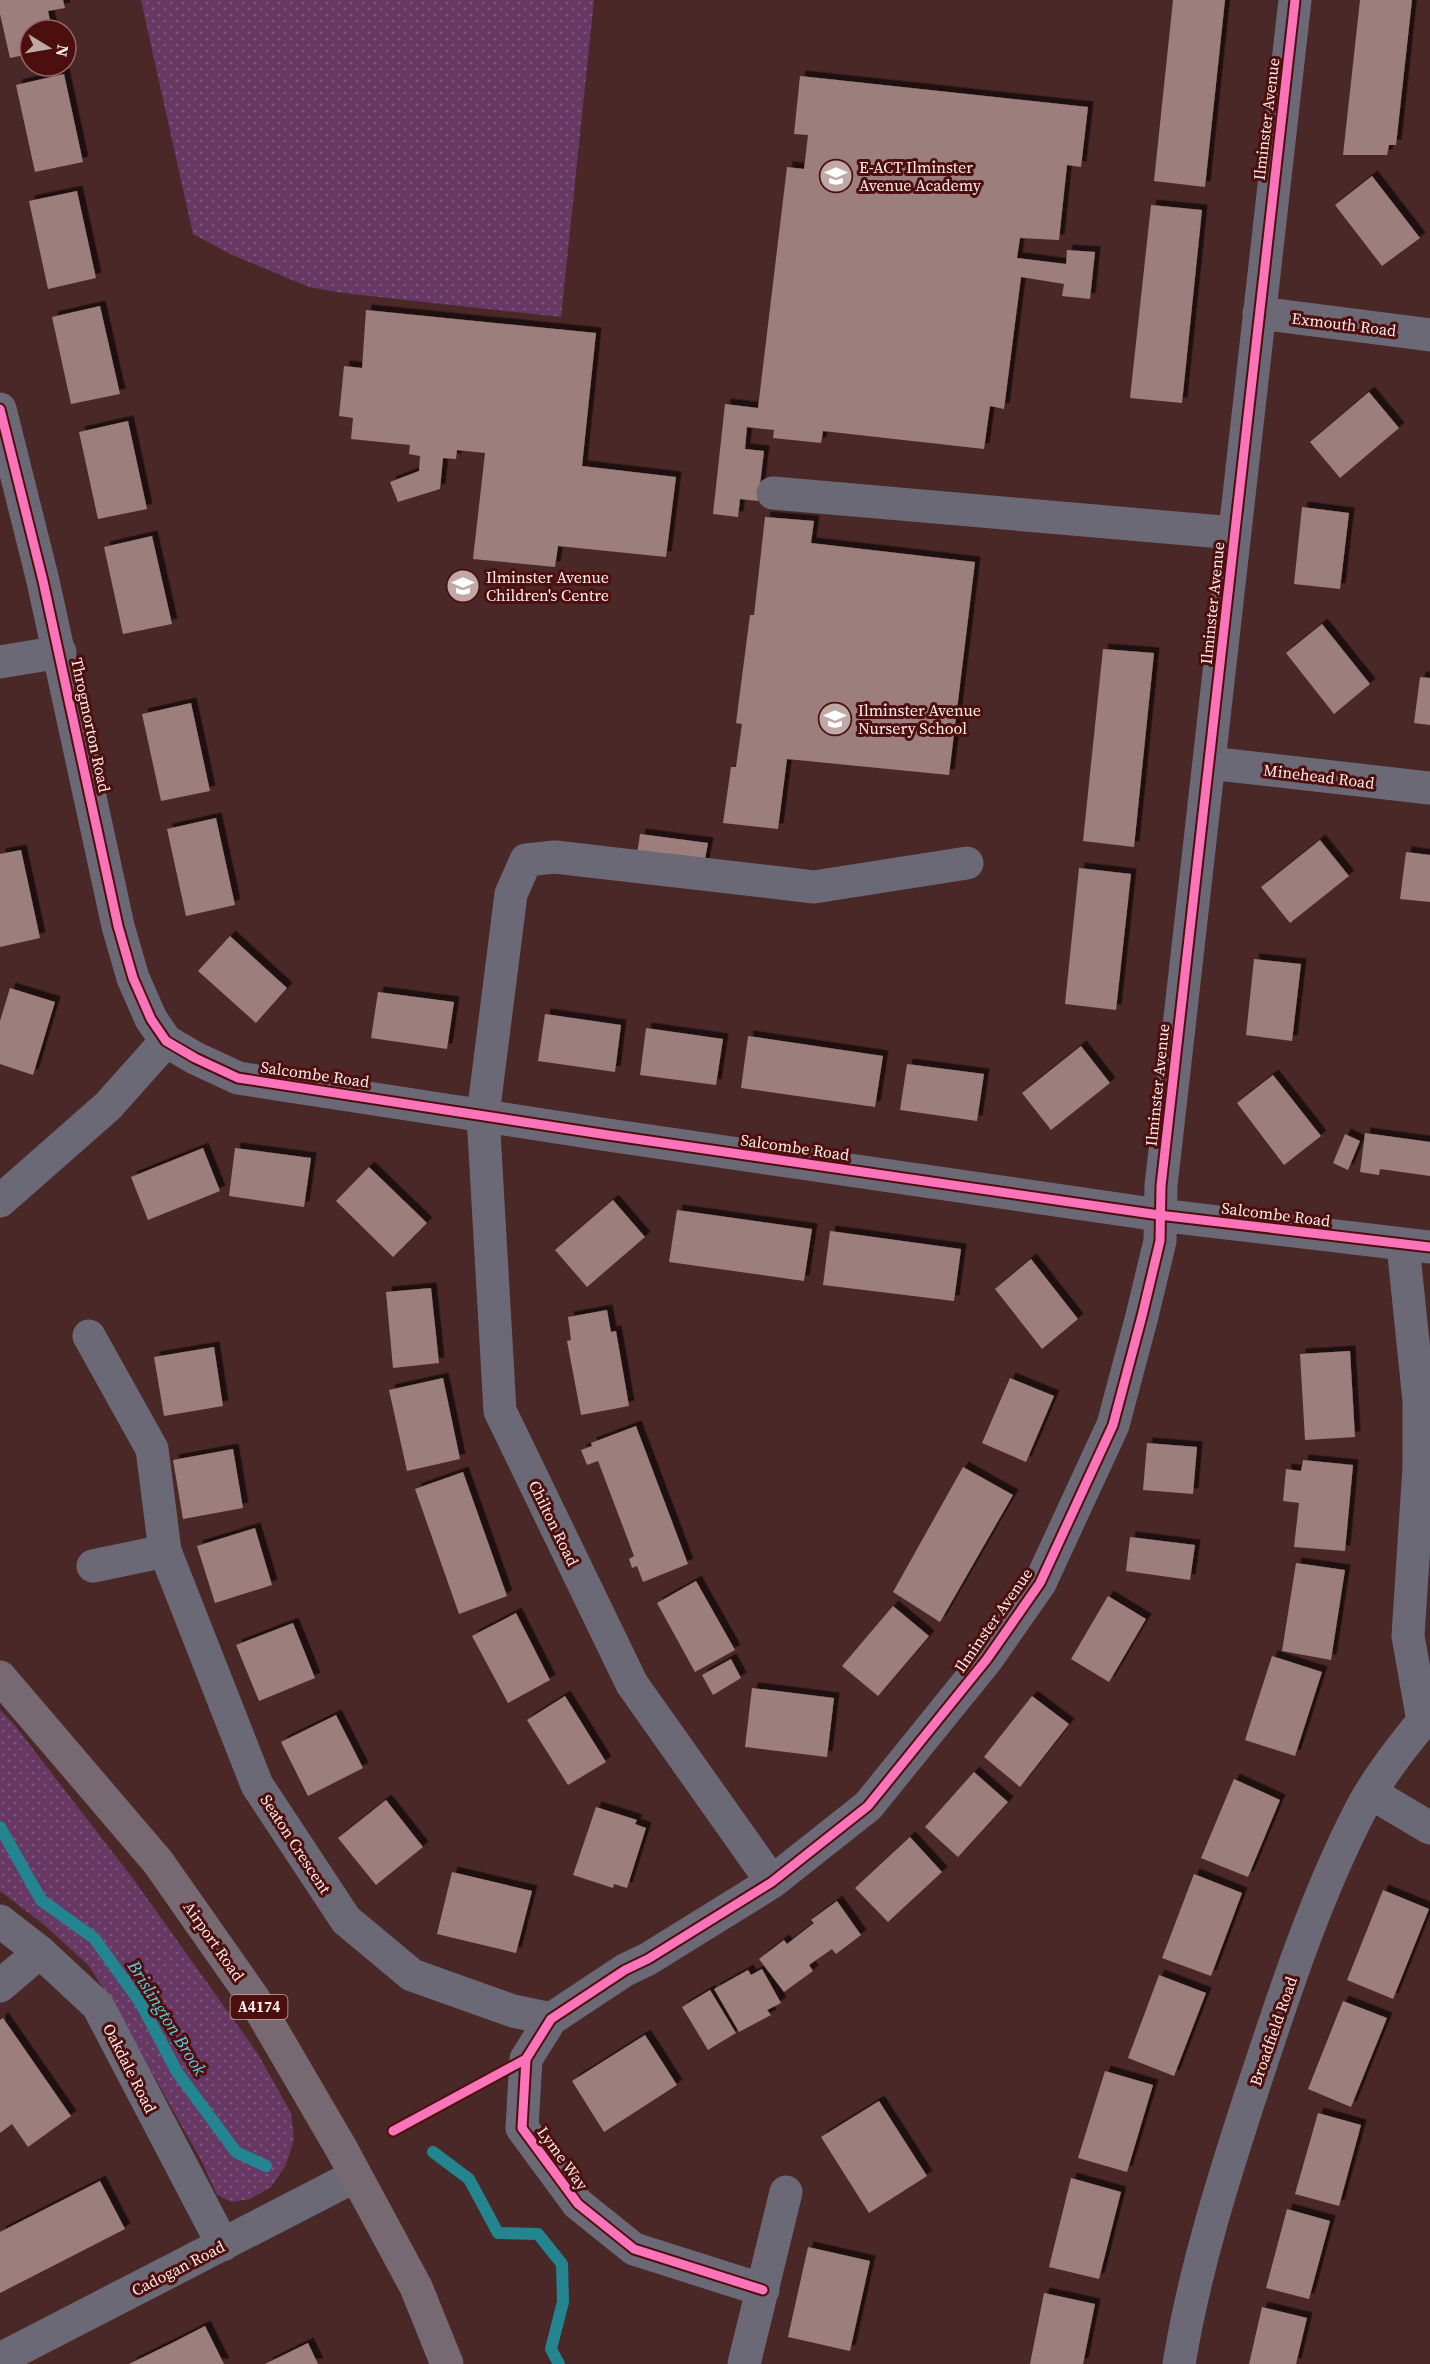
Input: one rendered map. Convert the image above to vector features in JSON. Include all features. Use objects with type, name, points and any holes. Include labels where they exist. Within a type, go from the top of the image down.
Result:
[{"type":"highway","name":"Airport Road","points":[[0,1677],[158,1862],[254,1999],[341,2148],[416,2287],[447,2364]]},
{"type":"street","name":"Ilminster Avenue","points":[[625,1970],[648,1959],[772,1882],[868,1806],[987,1659],[1040,1583],[1113,1425],[1160,1240],[1159,1215],[1258,314],[1295,0]]},
{"type":"street","name":"Exmouth Road","points":[[1258,314],[1430,335]]},
{"type":"street","name":"Throgmorton Road","points":[[0,409],[60,652],[118,926],[133,978],[151,1019],[165,1041]]},
{"type":"street","points":[[773,493],[1234,533]]},
{"type":"street","points":[[0,662],[60,652]]},
{"type":"street","name":"Minehead Road","points":[[1209,763],[1430,788]]},
{"type":"street","name":"Chilton Road","points":[[772,1882],[632,1684],[500,1412],[483,1115],[511,894],[526,860],[555,857],[814,887],[967,863]]},
{"type":"street","points":[[0,1201],[108,1106],[165,1041]]},
{"type":"street","name":"Salcombe Road","points":[[165,1041],[238,1078],[608,1136],[1159,1215],[1417,1246]]},
{"type":"street","name":"Broadfield Road","points":[[1179,2364],[1204,2247],[1275,2019],[1323,1894],[1362,1808],[1427,1717],[1408,1636],[1419,1467],[1417,1246]]},
{"type":"street","name":"Seaton Crescent","points":[[89,1336],[152,1449],[165,1551],[257,1785],[346,1920],[412,1975],[513,2012],[551,2019]]},
{"type":"street","points":[[93,1566],[165,1551]]},
{"type":"street","points":[[1371,1793],[1430,1828]]},
{"type":"street","name":"Oakdale Road","points":[[0,1921],[40,1952],[98,2006],[223,2245]]},
{"type":"street","points":[[0,1986],[40,1952]]},
{"type":"street","name":"Lyme Way","points":[[625,1970],[551,2019],[526,2059],[522,2128],[578,2204],[634,2249],[763,2290]]},
{"type":"street","name":"Cadogan Road","points":[[0,2359],[355,2176]]},
{"type":"street","points":[[744,2364],[786,2192]]},
{"type":"shaded area","points":[[141,0],[594,0],[561,317],[343,293],[309,287],[230,254],[193,234]]},
{"type":"shaded area","points":[[0,1710],[13,1723],[134,1880],[258,2054],[291,2113],[294,2139],[286,2165],[271,2187],[250,2199],[232,2202],[217,2195],[202,2162],[113,2003],[88,1965],[42,1923],[0,1891]]},
{"type":"building","points":[[0,0],[63,0],[65,8],[48,11],[49,18],[18,18],[18,56],[10,58],[0,14]]},
{"type":"building","points":[[1173,0],[1225,0],[1205,187],[1154,181]]},
{"type":"building","points":[[1360,0],[1412,0],[1396,145],[1389,145],[1387,155],[1343,155]]},
{"type":"building","points":[[800,76],[1088,107],[1081,167],[1067,165],[1059,240],[1020,238],[1017,258],[1066,264],[1067,250],[1095,252],[1090,299],[1062,296],[1064,284],[1021,277],[1004,409],[990,406],[984,449],[823,431],[821,443],[773,438],[774,430],[747,427],[745,449],[764,451],[758,501],[740,499],[738,517],[713,514],[725,404],[758,408],[787,167],[804,169],[808,135],[794,134]]},
{"type":"building","points":[[47,78],[65,78],[83,162],[35,172],[16,85]]},
{"type":"building","points":[[1372,176],[1420,238],[1382,266],[1335,205]]},
{"type":"building","points":[[77,191],[96,278],[48,289],[29,201]]},
{"type":"building","points":[[1151,205],[1202,210],[1182,403],[1130,398]]},
{"type":"building","points":[[100,306],[120,394],[71,404],[52,317]]},
{"type":"building","points":[[366,310],[596,333],[582,466],[676,477],[666,557],[558,546],[555,567],[473,559],[485,453],[457,450],[456,459],[443,458],[440,489],[398,502],[390,482],[419,471],[420,456],[409,454],[410,445],[351,439],[353,418],[339,416],[344,366],[362,368]]},
{"type":"building","points":[[1369,392],[1399,428],[1340,478],[1310,442]]},
{"type":"building","points":[[128,421],[147,509],[98,519],[79,432]]},
{"type":"building","points":[[1302,507],[1349,513],[1340,589],[1294,584]]},
{"type":"building","points":[[765,517],[814,521],[811,543],[975,562],[949,775],[787,759],[778,829],[723,823],[731,767],[736,767],[742,724],[736,723],[750,615],[754,615]]},
{"type":"building","points":[[152,536],[172,624],[123,634],[104,547]]},
{"type":"building","points":[[1322,624],[1370,684],[1334,714],[1286,653]]},
{"type":"building","points":[[1103,649],[1154,653],[1134,847],[1083,841]]},
{"type":"building","points":[[1420,677],[1430,678],[1430,725],[1414,723]]},
{"type":"building","points":[[191,703],[210,791],[161,801],[142,714]]},
{"type":"building","points":[[216,818],[235,905],[186,916],[167,829]]},
{"type":"building","points":[[640,834],[708,843],[704,864],[637,855]]},
{"type":"building","points":[[1320,840],[1349,876],[1290,923],[1261,887]]},
{"type":"building","points":[[21,850],[40,938],[0,947],[0,854]]},
{"type":"building","points":[[1406,852],[1430,855],[1430,902],[1400,899]]},
{"type":"building","points":[[1079,868],[1131,874],[1116,1010],[1065,1004]]},
{"type":"building","points":[[230,936],[287,988],[256,1023],[198,971]]},
{"type":"building","points":[[1254,959],[1301,964],[1292,1041],[1246,1035]]},
{"type":"building","points":[[10,988],[55,1002],[33,1075],[0,1064],[0,1021]]},
{"type":"building","points":[[378,992],[454,1002],[447,1049],[371,1038]]},
{"type":"building","points":[[545,1014],[621,1025],[615,1072],[538,1061]]},
{"type":"building","points":[[646,1028],[723,1039],[716,1085],[640,1075]]},
{"type":"building","points":[[748,1036],[883,1056],[875,1107],[741,1088]]},
{"type":"building","points":[[1081,1046],[1110,1083],[1051,1130],[1022,1093]]},
{"type":"building","points":[[907,1064],[984,1074],[977,1121],[900,1110]]},
{"type":"building","points":[[1273,1075],[1321,1136],[1284,1165],[1237,1103]]},
{"type":"building","points":[[1365,1133],[1430,1142],[1430,1176],[1380,1169],[1379,1175],[1360,1172]]},
{"type":"building","points":[[1345,1134],[1360,1141],[1348,1170],[1333,1163]]},
{"type":"building","points":[[203,1148],[220,1191],[148,1220],[131,1177]]},
{"type":"building","points":[[235,1148],[311,1158],[304,1207],[229,1196]]},
{"type":"building","points":[[369,1167],[427,1223],[393,1257],[336,1201]]},
{"type":"building","points":[[613,1200],[645,1237],[587,1287],[555,1250]]},
{"type":"building","points":[[677,1210],[812,1229],[804,1281],[669,1262]]},
{"type":"building","points":[[830,1231],[961,1249],[954,1301],[823,1285]]},
{"type":"building","points":[[1031,1259],[1078,1319],[1042,1349],[995,1289]]},
{"type":"building","points":[[431,1288],[439,1363],[393,1368],[386,1292]]},
{"type":"building","points":[[607,1310],[611,1332],[616,1331],[629,1406],[581,1415],[567,1341],[571,1340],[568,1317]]},
{"type":"building","points":[[214,1347],[223,1406],[164,1416],[154,1357]]},
{"type":"building","points":[[1350,1351],[1355,1437],[1305,1440],[1300,1354]]},
{"type":"building","points":[[443,1378],[460,1459],[407,1471],[389,1390]]},
{"type":"building","points":[[1010,1378],[1054,1396],[1026,1462],[982,1443]]},
{"type":"building","points":[[636,1426],[688,1564],[643,1582],[637,1566],[632,1568],[629,1559],[634,1556],[598,1461],[587,1465],[581,1450],[592,1446],[591,1443]]},
{"type":"building","points":[[1147,1443],[1197,1447],[1193,1494],[1143,1490]]},
{"type":"building","points":[[233,1449],[243,1508],[183,1519],[173,1460]]},
{"type":"building","points":[[1303,1460],[1353,1465],[1345,1551],[1294,1547],[1299,1503],[1283,1501],[1286,1469],[1301,1471]]},
{"type":"building","points":[[963,1467],[1013,1495],[940,1622],[893,1592]]},
{"type":"building","points":[[463,1472],[507,1596],[459,1614],[415,1489]]},
{"type":"building","points":[[255,1528],[272,1585],[215,1603],[197,1546]]},
{"type":"building","points":[[1130,1537],[1195,1545],[1190,1580],[1126,1571]]},
{"type":"building","points":[[1296,1563],[1345,1570],[1331,1660],[1282,1651]]},
{"type":"building","points":[[696,1581],[735,1650],[695,1672],[657,1603]]},
{"type":"building","points":[[1108,1596],[1146,1619],[1109,1682],[1071,1659]]},
{"type":"building","points":[[893,1606],[929,1636],[878,1696],[842,1666]]},
{"type":"building","points":[[516,1613],[550,1680],[508,1703],[472,1636]]},
{"type":"building","points":[[293,1623],[315,1678],[259,1701],[236,1645]]},
{"type":"building","points":[[1272,1656],[1322,1672],[1295,1756],[1245,1740]]},
{"type":"building","points":[[731,1659],[741,1678],[713,1695],[702,1675]]},
{"type":"building","points":[[752,1688],[834,1698],[827,1757],[745,1747]]},
{"type":"building","points":[[565,1696],[606,1762],[568,1785],[527,1720]]},
{"type":"building","points":[[1032,1696],[1069,1724],[1020,1787],[984,1757]]},
{"type":"building","points":[[336,1715],[363,1768],[308,1796],[281,1742]]},
{"type":"building","points":[[974,1772],[1008,1802],[958,1857],[925,1827]]},
{"type":"building","points":[[1234,1779],[1280,1800],[1248,1877],[1201,1858]]},
{"type":"building","points":[[386,1800],[423,1847],[376,1885],[338,1838]]},
{"type":"building","points":[[596,1807],[637,1820],[635,1824],[646,1828],[627,1888],[614,1884],[613,1888],[573,1875]]},
{"type":"building","points":[[910,1837],[942,1872],[888,1922],[855,1888]]},
{"type":"building","points":[[452,1872],[532,1891],[516,1953],[437,1934]]},
{"type":"building","points":[[1194,1874],[1242,1893],[1211,1976],[1162,1958]]},
{"type":"building","points":[[1383,1890],[1429,1909],[1393,1999],[1347,1980]]},
{"type":"building","points":[[837,1901],[861,1935],[836,1954],[832,1949],[809,1965],[813,1971],[784,1992],[759,1959],[784,1940],[787,1944],[814,1923],[811,1920]]},
{"type":"building","points":[[762,1969],[781,2003],[767,2010],[771,2015],[739,2032],[714,1989],[748,1970],[751,1975]]},
{"type":"building","points":[[1159,1975],[1206,1993],[1174,2076],[1128,2058]]},
{"type":"building","points":[[710,1990],[736,2033],[708,2050],[682,2007]]},
{"type":"building","points":[[1343,2001],[1387,2018],[1351,2107],[1308,2089]]},
{"type":"building","points":[[3,2018],[71,2116],[28,2147],[12,2124],[0,2133],[0,2020]]},
{"type":"building","points":[[645,2035],[677,2085],[604,2132],[572,2081]]},
{"type":"building","points":[[1105,2071],[1153,2085],[1127,2172],[1078,2158]]},
{"type":"building","points":[[879,2101],[927,2176],[869,2213],[821,2137]]},
{"type":"building","points":[[1318,2113],[1361,2125],[1339,2206],[1295,2194]]},
{"type":"building","points":[[1071,2178],[1121,2192],[1099,2279],[1049,2267]]},
{"type":"building","points":[[100,2181],[125,2229],[0,2293],[0,2232]]},
{"type":"building","points":[[1287,2209],[1330,2221],[1309,2299],[1266,2288]]},
{"type":"building","points":[[808,2247],[870,2261],[850,2351],[788,2337]]},
{"type":"building","points":[[1044,2293],[1095,2304],[1083,2364],[1030,2364]]},
{"type":"building","points":[[1262,2307],[1307,2318],[1296,2364],[1249,2364]]},
{"type":"building","points":[[205,2326],[224,2364],[129,2364],[170,2344]]},
{"type":"building","points":[[308,2343],[318,2364],[265,2364]]},
{"type":"waterway","name":"Brislington Brook","points":[[0,1827],[41,1900],[94,1938],[140,2002],[177,2072],[236,2152],[266,2166]]},
{"type":"waterway","name":"Brislington Brook","points":[[433,2152],[469,2179],[498,2233],[538,2234],[562,2264],[563,2302],[551,2349],[559,2364]]},
{"type":"cycle path","points":[[763,2290],[634,2249],[578,2204],[522,2128],[526,2059],[551,2019],[625,1970],[648,1959],[772,1882],[868,1806],[987,1659],[1040,1583],[1113,1425],[1160,1241],[1161,1186],[1295,0]]},
{"type":"cycle path","points":[[0,409],[43,581],[118,926],[133,978],[151,1019],[166,1041],[195,1058],[238,1078],[608,1135],[1159,1215],[1430,1247]]},
{"type":"cycle path","points":[[393,2131],[526,2059]]},
{"type":"place","name":"E-ACT Ilminster Avenue Academy","points":[[836,176]]},
{"type":"place","name":"Ilminster Avenue Children's Centre","points":[[463,586]]},
{"type":"place","name":"Ilminster Avenue Nursery School","points":[[835,719]]}]
